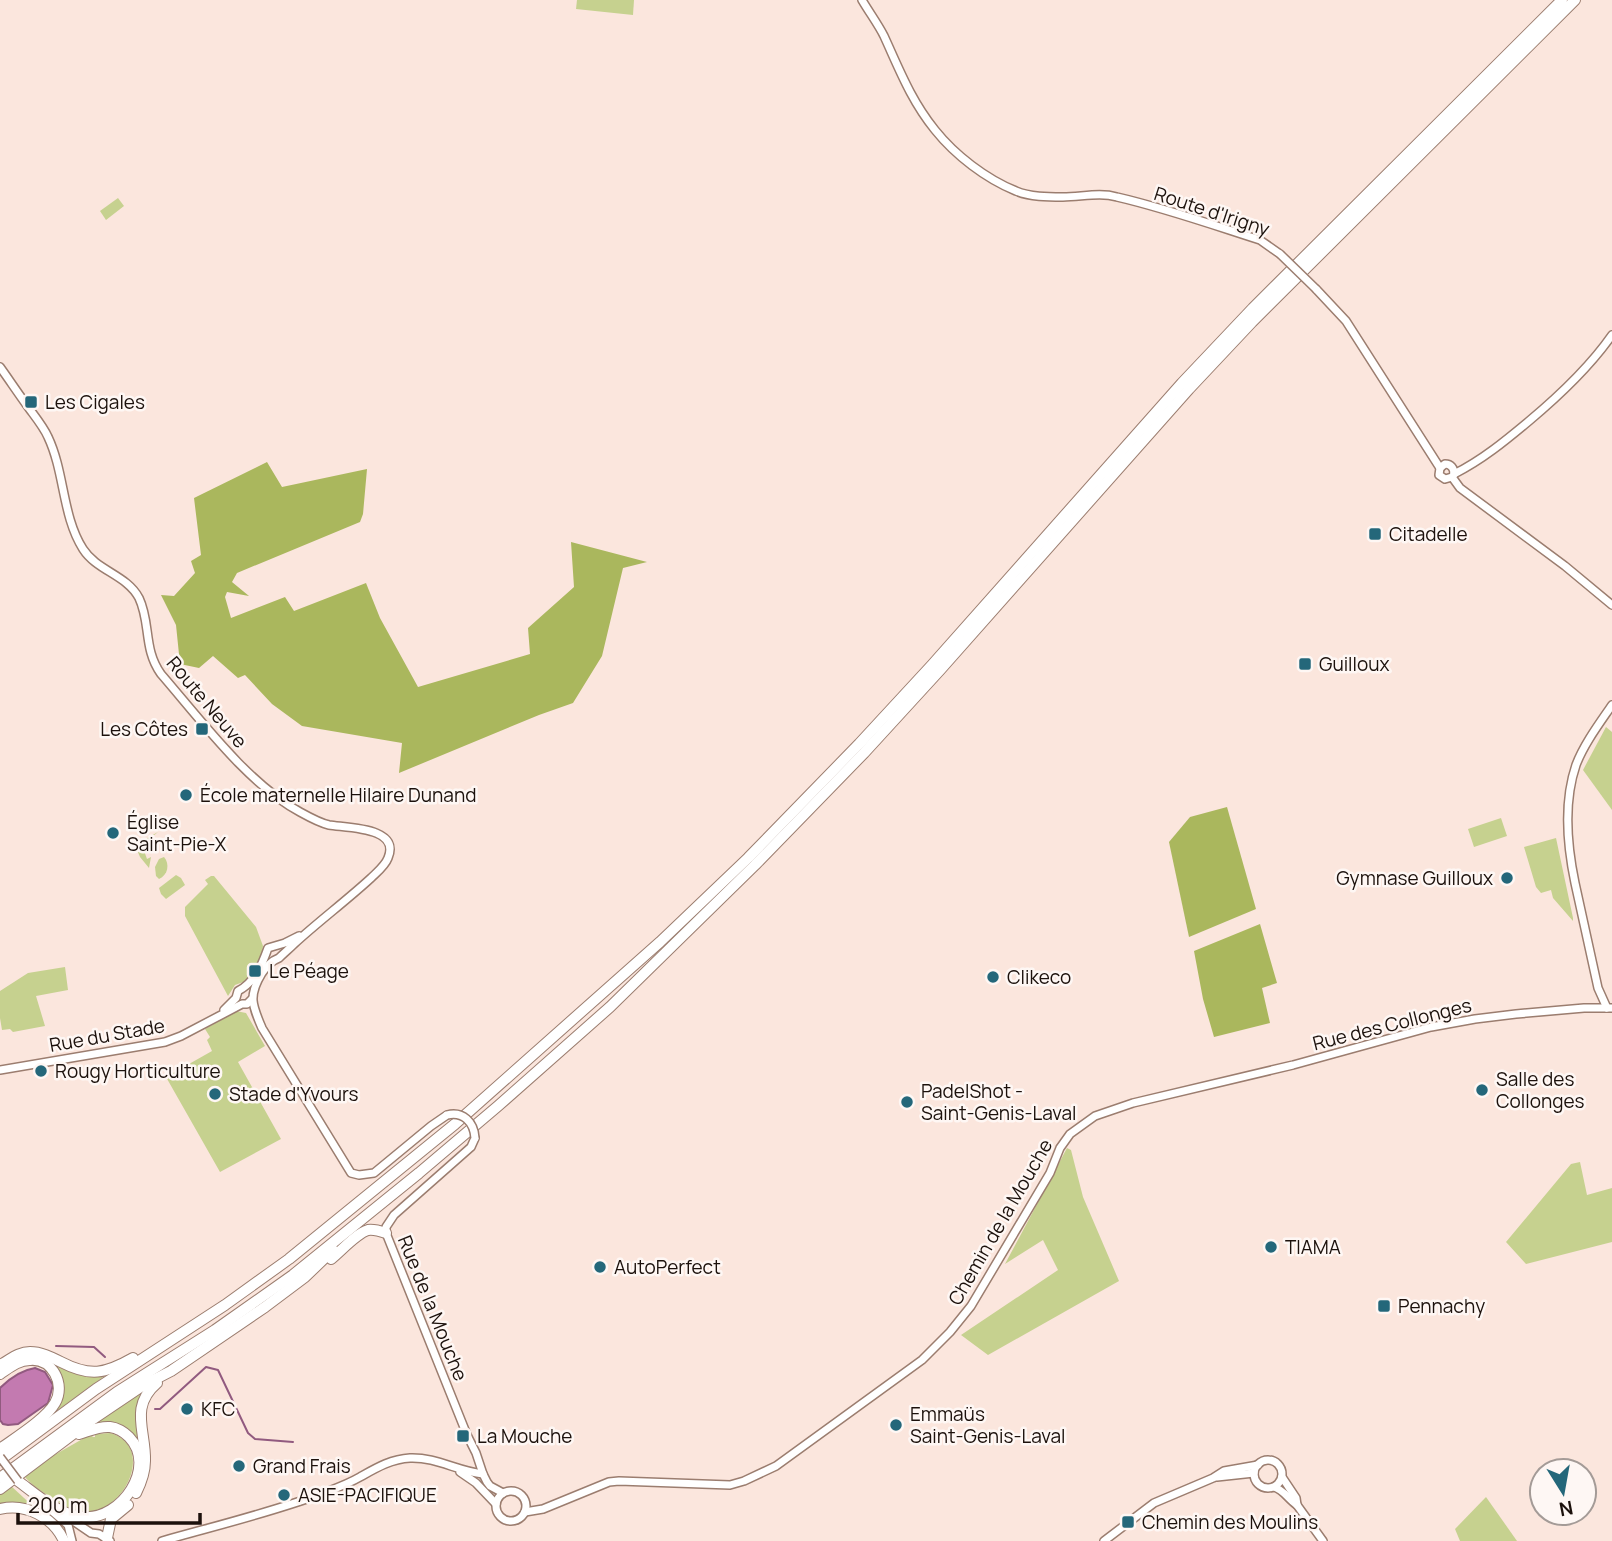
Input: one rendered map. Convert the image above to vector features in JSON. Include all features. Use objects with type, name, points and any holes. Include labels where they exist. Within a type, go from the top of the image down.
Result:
[{"type":"highway","points":[[0,1458],[96,1389],[163,1347],[289,1259],[444,1133],[603,994],[711,894],[877,725],[1252,308],[1562,0]]},
{"type":"highway","points":[[0,1478],[117,1392],[293,1275],[488,1115],[610,1007],[755,865],[864,753],[1189,389],[1313,261],[1575,0]]},
{"type":"highway","points":[[305,1277],[346,1238],[351,1228]]},
{"type":"highway","points":[[0,1489],[93,1419],[227,1334],[319,1269],[360,1234],[375,1230],[386,1233]]},
{"type":"highway","points":[[0,1365],[17,1355],[30,1352],[93,1373],[123,1364],[149,1349],[163,1347]]},
{"type":"highway","points":[[0,1374],[14,1364],[38,1360],[51,1367],[59,1388],[57,1400],[50,1411],[0,1449]]},
{"type":"highway","points":[[108,1540],[111,1519],[128,1504],[143,1480],[145,1455],[140,1418],[145,1397],[149,1390],[171,1371]]},
{"type":"highway","points":[[18,1481],[42,1499],[83,1517],[94,1516],[116,1507],[132,1488],[139,1465],[133,1443],[119,1429],[111,1427],[92,1429],[69,1438]]},
{"type":"highway","points":[[0,1509],[14,1507],[30,1510],[54,1526],[64,1541]]},
{"type":"street","name":"Route d'Irigny","points":[[862,0],[883,34],[921,112],[937,133],[976,168],[1016,191],[1033,196],[1114,196],[1260,240],[1280,254],[1346,321],[1440,468],[1445,464],[1450,465],[1460,488],[1565,566],[1612,605]]},
{"type":"street","points":[[1453,475],[1495,450],[1548,405],[1596,359],[1612,335]]},
{"type":"street","name":"Route Neuve","points":[[0,367],[48,437],[67,506],[84,551],[99,566],[125,582],[142,604],[149,653],[160,674],[236,761],[259,783],[298,811],[326,824],[377,832],[386,838],[389,845],[389,857],[360,888],[261,967],[245,988]]},
{"type":"street","points":[[1598,1007],[1598,988],[1568,841],[1568,815],[1577,764],[1612,705]]},
{"type":"street","name":"Route Neuve","points":[[273,957],[268,948],[307,931]]},
{"type":"street","points":[[273,957],[280,949],[277,946]]},
{"type":"street","name":"Route Neuve","points":[[252,996],[256,983],[273,957]]},
{"type":"street","points":[[245,988],[249,989],[252,996]]},
{"type":"street","name":"Rue du Stade","points":[[241,1002],[238,991],[245,988]]},
{"type":"street","points":[[1598,988],[1610,1008]]},
{"type":"street","name":"Rue du Stade","points":[[0,1070],[165,1042],[181,1036],[241,1002],[249,1003],[252,996]]},
{"type":"street","name":"Rue de la Mouche","points":[[252,996],[254,1010],[262,1028]]},
{"type":"street","name":"Rue de la Mouche","points":[[241,1002],[262,1028],[351,1172],[359,1175],[374,1173],[447,1115],[453,1113],[466,1118],[473,1126],[475,1138],[471,1147],[394,1215],[386,1227],[386,1233],[476,1453],[481,1489]]},
{"type":"street","name":"Rue des Collonges","points":[[1306,1061],[1457,1022],[1516,1014],[1610,1008]]},
{"type":"street","name":"Chemin de la Mouche","points":[[526,1508],[543,1509],[609,1482],[730,1485],[776,1466],[922,1360],[954,1328],[989,1278],[1051,1173],[1059,1148],[1070,1134],[1105,1111],[1306,1061]]},
{"type":"street","points":[[0,1458],[18,1481],[68,1525],[72,1541],[82,1534],[91,1533],[99,1534],[108,1540]]},
{"type":"street","points":[[162,1541],[300,1502],[348,1483],[389,1462],[407,1458],[420,1458],[480,1474]]},
{"type":"street","points":[[1104,1541],[1154,1503],[1224,1471],[1256,1469],[1267,1461],[1275,1462],[1280,1467],[1282,1477],[1296,1498],[1297,1505]]},
{"type":"street","points":[[451,1465],[496,1504]]},
{"type":"street","points":[[1256,1469],[1256,1481],[1266,1488],[1274,1487],[1282,1477]]},
{"type":"street","name":"Rue de la Mouche","points":[[480,1474],[490,1486],[503,1493]]},
{"type":"street","points":[[1274,1487],[1284,1492],[1297,1505],[1323,1541]]},
{"type":"street","points":[[511,1490],[519,1492],[525,1499],[526,1508],[519,1519],[508,1521],[498,1515],[496,1504],[503,1493],[511,1490]]},
{"type":"street","points":[[38,1500],[91,1533]]},
{"type":"green space","points":[[577,0],[634,0],[633,15],[576,9]]},
{"type":"green space","points":[[118,198],[124,206],[106,220],[100,211]]},
{"type":"green space","points":[[267,462],[282,487],[367,469],[363,514],[360,522],[237,573],[232,582],[249,596],[227,592],[225,597],[231,618],[285,597],[294,611],[366,583],[380,618],[418,687],[530,654],[528,628],[574,587],[571,542],[647,562],[623,568],[602,656],[573,703],[399,773],[402,743],[302,726],[272,704],[245,675],[238,678],[213,656],[199,668],[180,664],[176,625],[161,595],[174,596],[195,573],[191,561],[201,555],[194,498]]},
{"type":"green space","points":[[1606,727],[1612,732],[1612,810],[1583,770]]},
{"type":"green space","points":[[1227,807],[1256,909],[1189,937],[1169,842],[1190,817]]},
{"type":"green space","points":[[1501,818],[1507,836],[1474,847],[1468,829]]},
{"type":"green space","points":[[158,832],[142,845],[147,859],[151,857],[149,868],[135,845]]},
{"type":"green space","points":[[1556,838],[1573,921],[1553,898],[1551,890],[1541,893],[1536,887],[1524,847]]},
{"type":"green space","points":[[164,857],[167,869],[159,879],[155,867],[159,859]]},
{"type":"green space","points":[[176,875],[185,885],[166,899],[159,888]]},
{"type":"green space","points":[[214,876],[256,927],[263,946],[261,960],[252,974],[246,981],[235,985],[228,996],[185,916],[185,907],[208,884],[205,880]]},
{"type":"green space","points":[[1260,924],[1277,983],[1262,988],[1270,1023],[1214,1037],[1203,999],[1194,951]]},
{"type":"green space","points":[[65,967],[68,990],[36,996],[45,1026],[13,1032],[10,1029],[2,1030],[0,991],[28,973]]},
{"type":"green space","name":"Stade d'Yvours","points":[[236,1011],[246,1013],[265,1046],[238,1062],[281,1139],[220,1172],[166,1077],[212,1051],[207,1040],[210,1037],[205,1029]]},
{"type":"green space","points":[[1067,1148],[1071,1150],[1083,1197],[1119,1281],[988,1355],[961,1335],[1058,1270],[1043,1240],[1005,1264]]},
{"type":"green space","points":[[1580,1162],[1587,1195],[1612,1188],[1612,1242],[1526,1264],[1506,1242],[1571,1164]]},
{"type":"green space","points":[[47,1359],[91,1375],[106,1375],[54,1413],[62,1397],[64,1384]]},
{"type":"green space","points":[[144,1391],[140,1442],[93,1425]]},
{"type":"green space","points":[[110,1433],[124,1440],[131,1451],[133,1465],[130,1479],[122,1492],[111,1503],[98,1510],[83,1512],[68,1507],[38,1489],[24,1476],[86,1437]]},
{"type":"green space","points":[[11,1486],[36,1509],[0,1506],[0,1494]]},
{"type":"green space","points":[[1486,1497],[1517,1541],[1460,1541],[1455,1529]]},
{"type":"shaded area","points":[[35,1368],[45,1372],[53,1385],[48,1403],[18,1424],[3,1424],[0,1420],[0,1388],[16,1375]]},
{"type":"waterway","name":"La Mouche","points":[[56,1346],[94,1347],[105,1357]]},
{"type":"waterway","name":"La Mouche","points":[[155,1409],[160,1409],[206,1367],[218,1370],[248,1433],[255,1439],[293,1442]]},
{"type":"place","name":"Les Cigales","points":[[31,402]]},
{"type":"place","name":"Citadelle","points":[[1375,534]]},
{"type":"place","name":"Guilloux","points":[[1305,664]]},
{"type":"place","name":"Les Côtes","points":[[202,729]]},
{"type":"place","name":"École maternelle Hilaire Dunand","points":[[186,795]]},
{"type":"place","name":"Église Saint-Pie-X","points":[[113,833]]},
{"type":"place","name":"Gymnase Guilloux","points":[[1507,878]]},
{"type":"place","name":"Le Péage","points":[[255,971]]},
{"type":"place","name":"Clikeco","points":[[993,977]]},
{"type":"place","name":"Rougy Horticulture","points":[[41,1071]]},
{"type":"place","name":"Salle des Collonges","points":[[1482,1090]]},
{"type":"place","name":"Stade d'Yvours","points":[[215,1094]]},
{"type":"place","name":"PadelShot - Saint-Genis-Laval","points":[[907,1102]]},
{"type":"place","name":"TIAMA","points":[[1271,1247]]},
{"type":"place","name":"AutoPerfect","points":[[600,1267]]},
{"type":"place","name":"Pennachy","points":[[1384,1306]]},
{"type":"place","name":"KFC","points":[[187,1409]]},
{"type":"place","name":"Emmaüs Saint-Genis-Laval","points":[[896,1425]]},
{"type":"place","name":"La Mouche","points":[[463,1436]]},
{"type":"place","name":"Grand Frais","points":[[239,1466]]},
{"type":"place","name":"ASIE-PACIFIQUE","points":[[284,1495]]},
{"type":"place","name":"Chemin des Moulins","points":[[1128,1522]]}]
